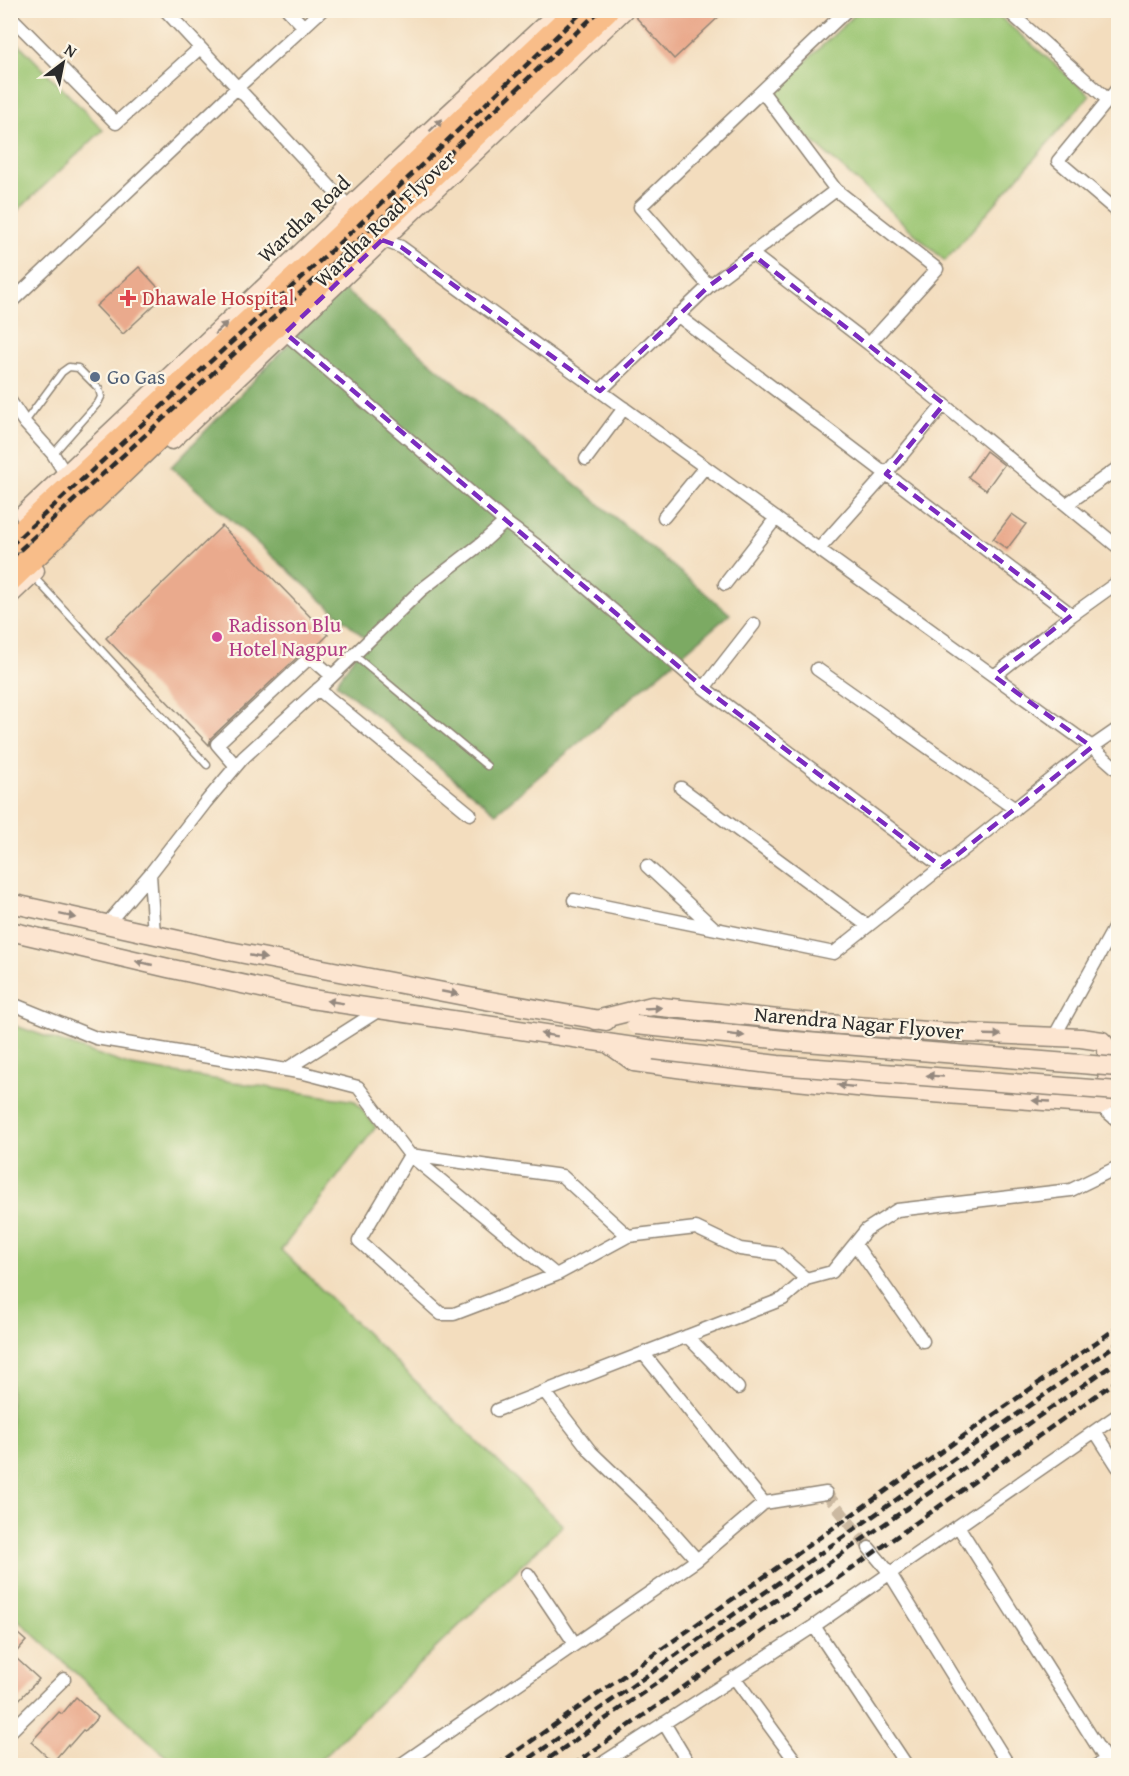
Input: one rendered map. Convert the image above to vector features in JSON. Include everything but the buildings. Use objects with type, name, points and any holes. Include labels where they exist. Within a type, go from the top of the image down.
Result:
[{"type":"highway","name":"Wardha Road Flyover","points":[[10,543],[328,248],[578,10]]},
{"type":"highway","name":"Wardha Road Flyover","points":[[21,577],[299,302],[606,10]]},
{"type":"street","points":[[165,10],[349,207]]},
{"type":"street","points":[[288,10],[304,27]]},
{"type":"street","points":[[10,303],[322,10]]},
{"type":"street","name":"Wardha Road","points":[[10,527],[561,10]]},
{"type":"street","points":[[10,595],[21,577],[285,333],[624,10]]},
{"type":"street","points":[[709,286],[640,207],[847,10]]},
{"type":"street","points":[[1007,10],[1108,100]]},
{"type":"street","points":[[10,16],[116,123],[200,48]]},
{"type":"street","points":[[1119,88],[1058,161],[1119,212]]},
{"type":"street","points":[[762,91],[836,190],[937,269],[869,344]]},
{"type":"street","points":[[600,391],[709,286],[836,190]]},
{"type":"street","points":[[382,240],[401,247],[1092,747],[1119,770]]},
{"type":"street","points":[[752,254],[869,344],[1119,547]]},
{"type":"street","points":[[677,315],[1072,615]]},
{"type":"street","points":[[285,333],[505,522],[540,548],[704,688],[942,867]]},
{"type":"street","points":[[10,401],[25,423],[53,454],[66,475]]},
{"type":"street","points":[[819,549],[944,404]]},
{"type":"street","points":[[586,459],[624,408]]},
{"type":"street","points":[[664,517],[705,467]]},
{"type":"street","points":[[1067,504],[1119,468]]},
{"type":"street","points":[[725,584],[776,518]]},
{"type":"street","points":[[107,924],[236,766],[422,590],[505,522]]},
{"type":"street","points":[[994,676],[1072,615],[1119,582]]},
{"type":"street","points":[[704,688],[754,624]]},
{"type":"street","points":[[236,766],[217,744],[284,681],[310,657],[332,676]]},
{"type":"street","points":[[817,669],[1015,809]]},
{"type":"street","points":[[318,689],[470,814]]},
{"type":"street","points":[[574,900],[834,953],[1092,747],[1119,729]]},
{"type":"street","points":[[681,788],[868,926]]},
{"type":"street","points":[[647,866],[715,929]]},
{"type":"street","points":[[150,874],[154,935]]},
{"type":"street","name":"Narendra Nagar Flyover","points":[[10,903],[224,950],[596,1020],[794,1041],[1119,1067]]},
{"type":"street","points":[[1054,1037],[1119,921]]},
{"type":"street","points":[[10,931],[300,996],[654,1050],[778,1065],[1119,1091]]},
{"type":"street","points":[[10,1003],[96,1038],[285,1070],[358,1087],[410,1155],[556,1275]]},
{"type":"street","points":[[596,1020],[652,1006],[826,1024],[1102,1041],[1107,1047],[1108,1099],[1099,1105]]},
{"type":"street","points":[[285,1070],[381,1010]]},
{"type":"street","points":[[606,1043],[634,1062],[706,1072],[877,1089],[1099,1105],[1119,1121]]},
{"type":"street","points":[[410,1155],[562,1176],[628,1236]]},
{"type":"street","points":[[410,1155],[358,1240],[441,1314],[454,1314],[556,1275],[628,1236],[696,1228],[740,1249],[778,1254],[806,1279]]},
{"type":"street","points":[[497,1410],[783,1299],[806,1279],[832,1272],[866,1230],[897,1210],[1071,1190],[1119,1167]]},
{"type":"street","points":[[855,1244],[923,1341]]},
{"type":"street","points":[[687,1336],[738,1388]]},
{"type":"street","points":[[643,1353],[764,1503]]},
{"type":"street","points":[[545,1392],[591,1452],[658,1516],[697,1560]]},
{"type":"street","points":[[598,1766],[814,1626],[1119,1415]]},
{"type":"street","points":[[1095,1431],[1119,1467]]},
{"type":"street","points":[[399,1766],[697,1560],[764,1503],[826,1494]]},
{"type":"street","points":[[958,1526],[1104,1764]]},
{"type":"street","points":[[869,1548],[889,1572],[1009,1766]]},
{"type":"street","points":[[528,1574],[575,1644]]},
{"type":"street","points":[[814,1626],[907,1766]]},
{"type":"street","points":[[734,1677],[799,1766]]},
{"type":"street","points":[[10,1732],[64,1679]]},
{"type":"street","points":[[664,1723],[690,1766]]},
{"type":"lane","points":[[25,423],[62,372],[69,367],[78,368],[99,389],[101,397],[98,403],[53,454]]},
{"type":"lane","points":[[21,577],[207,765]]},
{"type":"lane","points":[[354,655],[487,766]]},
{"type":"highlighted area","points":[[382,240],[401,247],[600,391],[709,286],[752,254],[944,404],[886,474],[1072,615],[994,676],[1092,747],[942,867],[704,688],[285,333]]},
{"type":"green space","points":[[860,10],[993,11],[1090,95],[945,261],[766,99]]},
{"type":"green space","points":[[11,36],[103,130],[11,217]]},
{"type":"green space","points":[[342,288],[730,614],[496,813],[336,683],[366,639],[171,467]]},
{"type":"green space","points":[[10,1024],[131,1066],[355,1101],[376,1127],[281,1250],[563,1525],[315,1765],[175,1765],[11,1613]]},
{"type":"tunnel","points":[[826,1493],[869,1548]]},
{"type":"railway","points":[[10,546],[361,223],[584,10]]},
{"type":"railway","points":[[10,559],[368,231],[600,10]]},
{"type":"railway","points":[[496,1766],[1118,1327]]},
{"type":"railway","points":[[519,1766],[1118,1343]]},
{"type":"railway","points":[[538,1766],[1118,1361]]},
{"type":"railway","points":[[572,1766],[1118,1380]]},
{"type":"place","name":"Dhawale Hospital","points":[[128,298]]},
{"type":"place","name":"Go Gas","points":[[95,377]]},
{"type":"place","name":"Radisson Blu Hotel Nagpur","points":[[217,637]]}]
